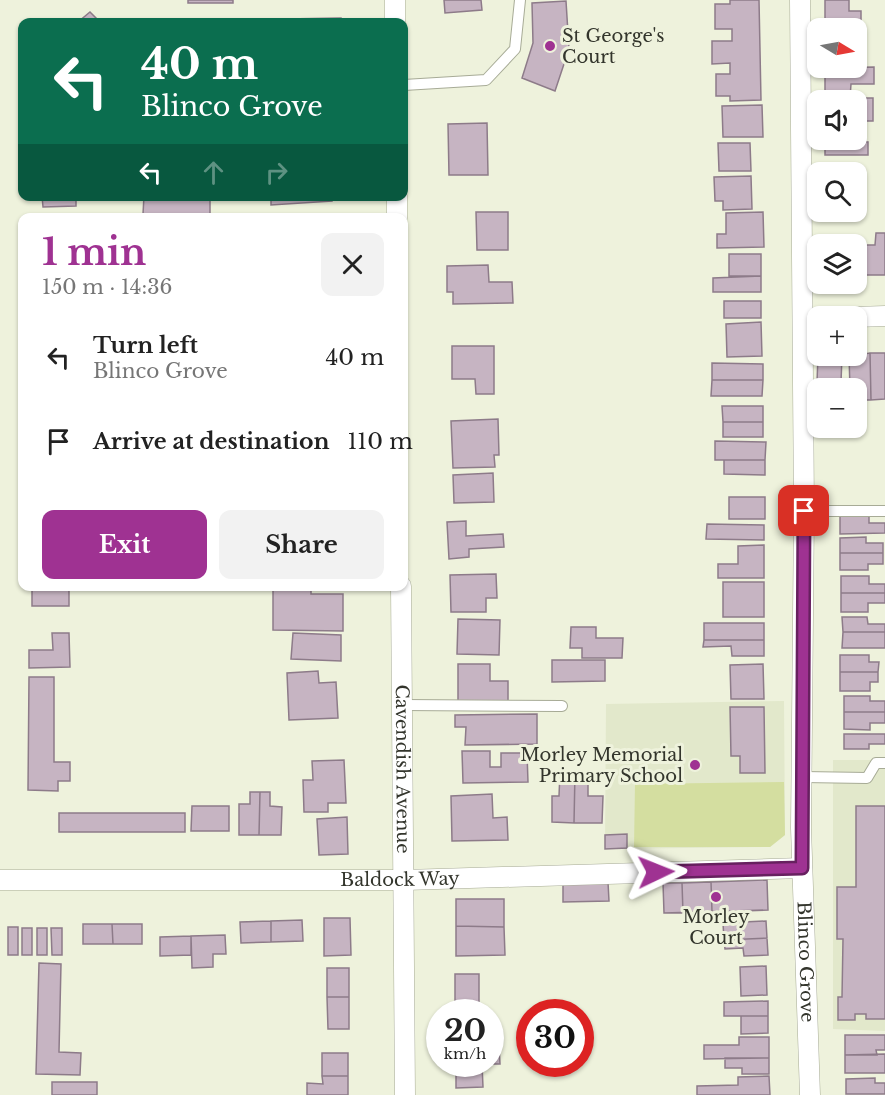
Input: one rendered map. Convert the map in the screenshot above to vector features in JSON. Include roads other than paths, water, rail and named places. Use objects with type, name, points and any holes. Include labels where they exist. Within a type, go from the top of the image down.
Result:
[{"type":"street","points":[[395,0],[395,18]]},
{"type":"street","name":"Blinco Grove","points":[[800,0],[810,306]]},
{"type":"street","points":[[867,316],[885,316]]},
{"type":"street","name":"Blinco Grove","points":[[808,366],[804,511],[802,868],[810,1095]]},
{"type":"street","name":"Cavendish Avenue","points":[[401,591],[405,1095]]},
{"type":"street","name":"Baldock Way","points":[[0,880],[405,880],[802,868]]},
{"type":"lane","points":[[408,85],[486,80],[515,49],[520,0]]},
{"type":"lane","points":[[804,511],[885,511]]},
{"type":"lane","points":[[403,705],[562,706]]},
{"type":"lane","points":[[803,777],[867,778],[876,763],[885,763]]},
{"type":"place","name":"St George's Court","points":[[550,46]]},
{"type":"place","name":"Morley Memorial Primary School","points":[[695,765]]},
{"type":"place","name":"Morley Court","points":[[716,897]]}]
